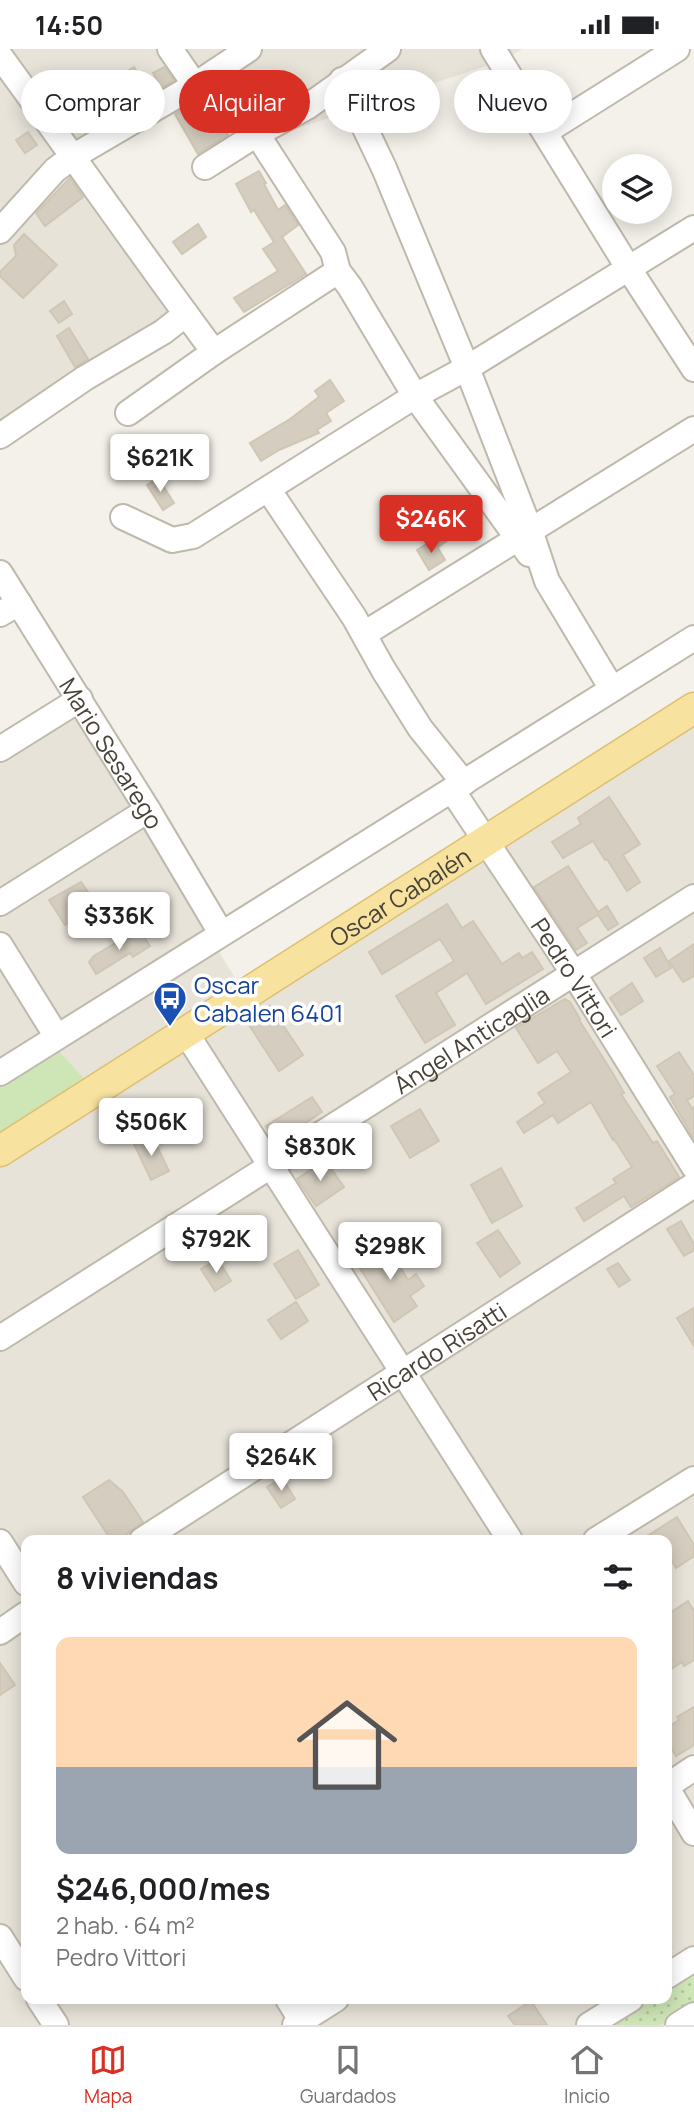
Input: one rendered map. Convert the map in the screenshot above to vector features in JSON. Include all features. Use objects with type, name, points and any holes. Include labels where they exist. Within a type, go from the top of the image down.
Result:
[{"type":"main road","name":"Oscar Cabalén","points":[[0,1151],[694,708]]},
{"type":"street","points":[[170,49],[185,70]]},
{"type":"street","points":[[218,70],[249,49]]},
{"type":"street","points":[[357,70],[388,49]]},
{"type":"street","points":[[493,49],[506,70]]},
{"type":"street","points":[[572,115],[677,49]]},
{"type":"street","points":[[0,56],[214,352]]},
{"type":"street","points":[[0,231],[55,170],[179,94]]},
{"type":"street","points":[[205,167],[307,107],[324,94]]},
{"type":"street","points":[[367,133],[467,368],[524,534],[547,581],[612,689]]},
{"type":"street","points":[[546,133],[694,369]]},
{"type":"street","points":[[257,134],[333,252],[338,271],[415,396],[524,534]]},
{"type":"street","points":[[123,517],[172,540],[193,536],[415,396],[467,368],[694,228]]},
{"type":"street","points":[[128,413],[214,352],[338,271]]},
{"type":"street","points":[[0,436],[85,378],[163,332],[186,314]]},
{"type":"street","points":[[364,634],[694,429]]},
{"type":"street","name":"Pedro Vittori","points":[[268,489],[354,617],[458,787],[486,842],[574,974],[694,1167]]},
{"type":"street","name":"Mario Sesarego","points":[[0,573],[9,608],[79,699],[221,933]]},
{"type":"street","points":[[0,1073],[694,638]]},
{"type":"street","points":[[0,749],[79,699]]},
{"type":"street","points":[[0,903],[148,810]]},
{"type":"street","name":"Ángel Anticaglia","points":[[0,1338],[694,898]]},
{"type":"street","points":[[0,945],[57,1037]]},
{"type":"street","points":[[186,1033],[507,1535]]},
{"type":"street","name":"Ricardo Risatti","points":[[150,1535],[694,1185]]},
{"type":"street","points":[[604,1535],[694,1479]]},
{"type":"street","points":[[0,1542],[21,1575]]},
{"type":"street","points":[[0,1632],[21,1617]]},
{"type":"street","points":[[672,1783],[694,1768]]},
{"type":"street","points":[[672,1796],[694,1833]]},
{"type":"street","points":[[0,1937],[21,1970]]},
{"type":"street","points":[[672,1973],[694,1959]]},
{"type":"street","points":[[43,2004],[57,2025]]},
{"type":"street","points":[[290,2004],[300,2024],[329,2004]]},
{"type":"street","points":[[589,2025],[623,2004]]},
{"type":"street","points":[[678,2025],[694,2015]]},
{"type":"shaded area","points":[[0,49],[522,49],[507,59],[474,70],[454,70],[454,77],[440,81],[440,70],[324,70],[324,120],[310,124],[310,70],[179,70],[179,86],[165,94],[165,70],[21,70],[21,133],[97,133],[80,143],[175,309],[66,380],[0,429]]},
{"type":"shaded area","points":[[244,133],[283,133],[253,143]]},
{"type":"shaded area","points":[[63,695],[246,996],[694,711],[694,2025],[0,2025],[0,736]]},
{"type":"green space","points":[[57,1049],[87,1082],[0,1136],[0,1084]]},
{"type":"green space","points":[[694,1972],[694,2003],[660,2025],[612,2025],[646,2004],[672,2004],[672,1987]]},
{"type":"building","points":[[164,67],[174,80],[165,86],[165,70],[158,70]]},
{"type":"building","points":[[29,133],[37,145],[25,153],[16,140]]},
{"type":"building","points":[[186,133],[227,133],[228,135],[198,154]]},
{"type":"building","points":[[259,171],[278,210],[285,205],[298,225],[282,237],[306,274],[244,312],[234,298],[278,271],[263,249],[274,242],[254,210],[251,212],[236,184]]},
{"type":"building","points":[[70,178],[83,197],[45,226],[36,213]]},
{"type":"building","points":[[198,224],[206,237],[182,254],[173,242]]},
{"type":"building","points":[[24,234],[57,265],[23,298],[0,276],[0,272],[16,256],[14,245]]},
{"type":"building","points":[[64,301],[72,314],[59,323],[50,311]]},
{"type":"building","points":[[69,328],[88,359],[75,367],[57,336]]},
{"type":"building","points":[[330,380],[344,401],[326,413],[331,421],[317,430],[319,433],[261,461],[250,443],[290,419],[319,397],[315,391]]},
{"type":"building","points":[[158,478],[174,503],[163,510],[147,485]]},
{"type":"building","points":[[437,508],[452,537],[438,547],[420,518]]},
{"type":"building","points":[[433,540],[445,560],[429,570],[417,550]]},
{"type":"building","points":[[609,797],[640,844],[623,855],[640,882],[627,891],[593,841],[563,858],[552,842],[581,824],[578,818]]},
{"type":"building","points":[[568,866],[598,912],[607,906],[618,924],[608,930],[598,915],[577,928],[587,943],[576,950],[534,887]]},
{"type":"building","points":[[81,882],[97,905],[65,925],[49,900]]},
{"type":"building","points":[[447,904],[462,928],[473,921],[502,964],[519,953],[522,958],[532,952],[543,969],[486,1004],[467,973],[436,993],[455,1025],[425,1043],[396,996],[454,961],[440,939],[382,974],[369,952]]},
{"type":"building","points":[[140,931],[150,946],[133,957],[130,953],[96,974],[89,962],[94,956]]},
{"type":"building","points":[[694,944],[694,976],[683,982],[669,961]]},
{"type":"building","points":[[660,948],[671,968],[656,977],[644,958]]},
{"type":"building","points":[[632,983],[643,1001],[621,1015],[610,998]]},
{"type":"building","points":[[565,999],[570,1002],[612,1072],[624,1093],[621,1094],[653,1143],[657,1141],[679,1177],[631,1207],[624,1196],[584,1221],[576,1208],[616,1183],[613,1179],[632,1167],[591,1102],[558,1123],[553,1115],[524,1133],[517,1122],[545,1103],[538,1093],[571,1072],[557,1051],[538,1063],[516,1028]]},
{"type":"building","points":[[270,1006],[303,1055],[279,1071],[247,1022]]},
{"type":"building","points":[[679,1052],[694,1075],[694,1096],[687,1100],[692,1109],[694,1107],[694,1139],[670,1097],[675,1094],[657,1066]]},
{"type":"building","points":[[312,1097],[322,1112],[276,1142],[266,1126]]},
{"type":"building","points":[[420,1109],[439,1141],[410,1158],[391,1126]]},
{"type":"building","points":[[152,1136],[169,1171],[151,1180],[134,1144]]},
{"type":"building","points":[[325,1160],[344,1187],[316,1206],[297,1179]]},
{"type":"building","points":[[501,1168],[522,1206],[492,1223],[471,1185]]},
{"type":"building","points":[[681,1221],[694,1244],[694,1250],[684,1256],[667,1229]]},
{"type":"building","points":[[498,1230],[520,1263],[500,1277],[477,1243]]},
{"type":"building","points":[[386,1244],[408,1280],[416,1274],[424,1286],[410,1296],[417,1306],[394,1322],[356,1262]]},
{"type":"building","points":[[298,1250],[319,1285],[296,1299],[274,1264]]},
{"type":"building","points":[[218,1259],[231,1281],[215,1291],[201,1269]]},
{"type":"building","points":[[618,1263],[630,1280],[619,1287],[607,1269]]},
{"type":"building","points":[[296,1302],[308,1321],[281,1339],[268,1320]]},
{"type":"building","points":[[694,1308],[694,1346],[677,1318]]},
{"type":"building","points":[[282,1478],[295,1499],[281,1508],[267,1487]]},
{"type":"building","points":[[109,1480],[123,1492],[143,1522],[126,1535],[108,1535],[83,1497]]},
{"type":"building","points":[[677,1517],[694,1545],[694,1556],[676,1568],[672,1561],[672,1535],[649,1535]]},
{"type":"building","points":[[688,1601],[694,1611],[694,1660],[684,1666],[682,1662],[672,1669],[672,1612]]},
{"type":"building","points":[[0,1663],[15,1685],[0,1695]]},
{"type":"building","points":[[694,1707],[694,1745],[676,1756],[672,1749],[672,1725],[679,1720],[677,1717]]},
{"type":"building","points":[[526,2004],[533,2004],[547,2025],[515,2025],[508,2016]]},
{"type":"place","name":"Oscar Cabalen 6401","points":[[170,1028]]}]
